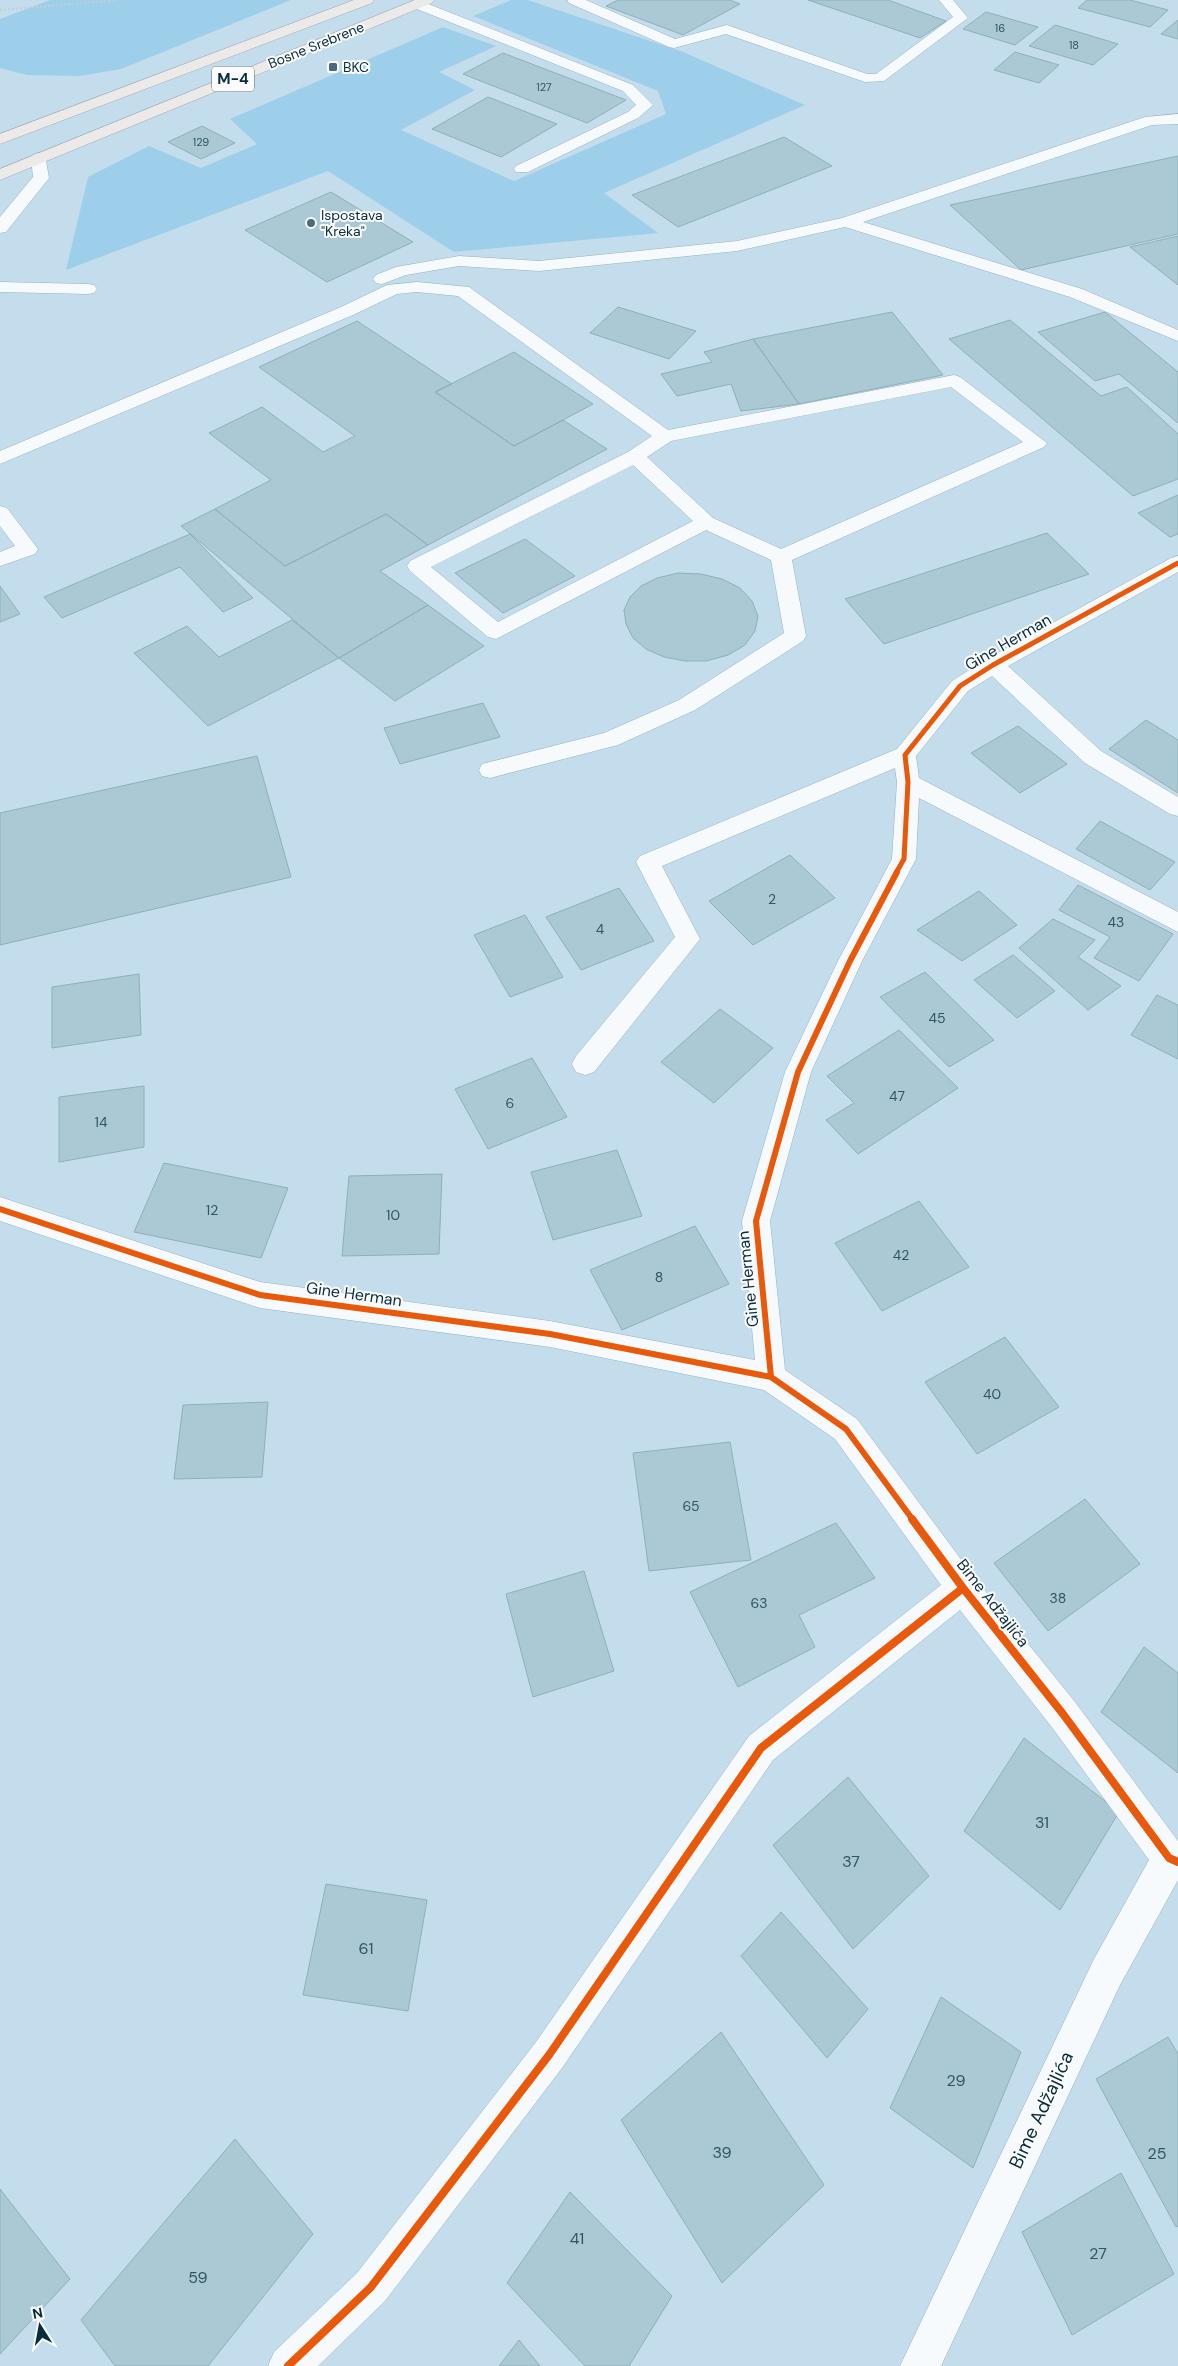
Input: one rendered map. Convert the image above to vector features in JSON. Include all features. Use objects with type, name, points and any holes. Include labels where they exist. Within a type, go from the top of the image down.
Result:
[{"type":"main road","name":"Bosne Srebrene","points":[[3,134],[367,0]]},
{"type":"main road","name":"Bosne Srebrene","points":[[39,158],[422,2]]},
{"type":"main road","points":[[3,134],[39,158]]},
{"type":"main road","name":"M-4","points":[[0,175],[39,158]]},
{"type":"street","points":[[574,0],[674,44],[727,29],[865,78],[879,78],[961,18],[946,0]]},
{"type":"street","points":[[422,2],[628,88],[645,105],[633,115],[522,169]]},
{"type":"street","points":[[340,296],[402,271],[459,261],[539,266],[737,246],[846,222],[1150,120],[1178,119]]},
{"type":"street","points":[[0,228],[41,178],[39,158]]},
{"type":"street","points":[[846,222],[1076,293],[1178,336]]},
{"type":"street","points":[[0,287],[88,289]]},
{"type":"street","points":[[0,458],[347,311],[393,289],[416,287],[463,291],[665,436]]},
{"type":"street","points":[[635,456],[706,522],[781,557],[1037,443],[954,381],[665,436],[635,456],[417,566],[496,632],[706,522]]},
{"type":"street","points":[[0,512],[28,549],[0,559]]},
{"type":"street","points":[[490,770],[610,739],[687,705],[795,636],[781,557]]},
{"type":"street","name":"Gine Herman","points":[[585,1064],[688,939],[648,862],[905,755],[960,686],[993,665],[1178,563]]},
{"type":"street","points":[[993,665],[1092,757],[1178,808]]},
{"type":"street","name":"Gine Herman","points":[[0,1209],[260,1295],[550,1334],[771,1377],[756,1221],[798,1072],[850,961],[904,859],[908,782],[905,755]]},
{"type":"street","points":[[908,782],[1178,923]]},
{"type":"street","name":"Bime Adžajlića","points":[[771,1377],[846,1429],[963,1588],[1063,1714],[1174,1860],[1107,1972],[920,2366]]},
{"type":"street","points":[[288,2366],[377,2279],[549,2055],[762,1748],[963,1588]]},
{"type":"path","points":[[0,10],[118,0]]},
{"type":"shaded area","points":[[50,0],[291,0],[121,69],[79,76],[27,75],[0,68],[0,19]]},
{"type":"shaded area","points":[[511,0],[528,0],[683,52],[805,105],[604,193],[658,233],[454,252],[328,171],[66,270],[88,177],[149,146],[201,168],[257,144],[230,119],[443,27],[496,46],[439,72],[475,90],[401,130],[514,181],[666,114],[658,91],[473,16]]},
{"type":"building","points":[[618,0],[730,0],[740,4],[683,35],[606,6]]},
{"type":"building","points":[[808,0],[888,0],[946,21],[920,38]]},
{"type":"building","points":[[1087,0],[1130,0],[1168,10],[1150,27],[1078,8]]},
{"type":"building","points":[[986,12],[1038,27],[1015,45],[963,29]]},
{"type":"building","points":[[1178,20],[1178,39],[1161,34]]},
{"type":"building","points":[[1055,25],[1118,44],[1093,65],[1029,46]]},
{"type":"building","points":[[1015,52],[1059,65],[1039,83],[994,70]]},
{"type":"building","points":[[503,53],[626,100],[587,123],[463,74]]},
{"type":"building","points":[[488,97],[557,124],[501,157],[432,129]]},
{"type":"building","points":[[202,126],[235,143],[201,159],[168,142]]},
{"type":"building","points":[[784,137],[832,166],[678,227],[632,195]]},
{"type":"building","points":[[1178,156],[1178,234],[1021,270],[950,205]]},
{"type":"building","points":[[331,192],[413,242],[327,282],[245,230]]},
{"type":"building","points":[[1178,236],[1178,285],[1130,247]]},
{"type":"building","points":[[618,307],[696,331],[669,359],[590,333]]},
{"type":"building","points":[[892,312],[943,375],[799,404],[753,339]]},
{"type":"building","points":[[1105,312],[1178,372],[1178,423],[1119,374],[1095,381],[1038,332]]},
{"type":"building","points":[[1010,320],[1101,396],[1127,387],[1178,434],[1178,479],[1133,496],[949,339]]},
{"type":"building","points":[[357,321],[452,384],[435,392],[514,446],[563,420],[607,449],[428,545],[386,514],[285,566],[215,509],[271,480],[209,433],[262,407],[323,452],[355,436],[259,367]]},
{"type":"building","points":[[753,339],[799,404],[741,411],[731,384],[677,396],[661,374],[712,362],[704,352]]},
{"type":"building","points":[[514,352],[593,404],[514,446],[435,392]]},
{"type":"building","points":[[1178,495],[1178,534],[1170,537],[1138,513]]},
{"type":"building","points":[[215,509],[285,566],[386,514],[428,545],[380,571],[428,605],[339,658],[181,526]]},
{"type":"building","points":[[1047,533],[1089,574],[884,644],[845,599]]},
{"type":"building","points":[[190,534],[253,598],[223,612],[180,567],[62,618],[44,597]]},
{"type":"building","points":[[525,539],[575,576],[503,613],[455,573]]},
{"type":"building","points":[[678,573],[701,574],[722,579],[740,588],[752,601],[758,616],[755,631],[745,645],[728,655],[706,661],[685,661],[664,657],[646,649],[633,638],[626,624],[624,610],[630,597],[641,586],[657,578]]},
{"type":"building","points":[[0,586],[20,614],[0,622]]},
{"type":"building","points":[[428,605],[484,646],[395,701],[339,658]]},
{"type":"building","points":[[292,620],[339,658],[208,726],[134,653],[187,626],[219,657]]},
{"type":"building","points":[[483,703],[500,737],[400,764],[384,728]]},
{"type":"building","points":[[1146,720],[1178,740],[1178,793],[1109,749]]},
{"type":"building","points":[[1018,726],[1067,764],[1020,793],[971,753]]},
{"type":"building","points":[[257,756],[291,877],[0,945],[0,813]]},
{"type":"building","points":[[1100,821],[1175,862],[1150,890],[1076,849]]},
{"type":"building","points":[[790,855],[835,898],[753,945],[709,901]]},
{"type":"building","points":[[1078,885],[1173,934],[1139,981],[1094,958],[1110,937],[1059,910]]},
{"type":"building","points":[[619,888],[654,941],[581,970],[546,917]]},
{"type":"building","points":[[979,891],[1017,925],[962,961],[917,930]]},
{"type":"building","points":[[525,915],[563,977],[510,997],[474,935]]},
{"type":"building","points":[[1053,919],[1095,940],[1078,957],[1121,986],[1088,1010],[1019,948]]},
{"type":"building","points":[[1013,955],[1055,991],[1017,1018],[974,980]]},
{"type":"building","points":[[925,972],[994,1040],[949,1067],[880,997]]},
{"type":"building","points":[[139,974],[141,1035],[52,1048],[52,987]]},
{"type":"building","points":[[1157,995],[1178,1005],[1178,1059],[1131,1035]]},
{"type":"building","points":[[720,1009],[773,1048],[714,1103],[661,1062]]},
{"type":"building","points":[[899,1030],[958,1088],[858,1154],[826,1120],[854,1103],[827,1076]]},
{"type":"building","points":[[532,1058],[567,1117],[488,1149],[455,1089]]},
{"type":"building","points":[[144,1086],[144,1147],[59,1162],[59,1097]]},
{"type":"building","points":[[617,1150],[642,1216],[553,1240],[531,1172]]},
{"type":"building","points":[[164,1163],[288,1188],[261,1258],[134,1232]]},
{"type":"building","points":[[442,1174],[439,1254],[342,1256],[349,1176]]},
{"type":"building","points":[[919,1201],[969,1267],[882,1311],[835,1243]]},
{"type":"building","points":[[695,1226],[729,1284],[622,1330],[590,1270]]},
{"type":"building","points":[[1005,1337],[1059,1407],[977,1454],[925,1382]]},
{"type":"building","points":[[268,1402],[262,1477],[174,1479],[183,1405]]},
{"type":"building","points":[[730,1442],[751,1560],[649,1571],[633,1453]]},
{"type":"building","points":[[1085,1499],[1140,1564],[1048,1631],[994,1563]]},
{"type":"building","points":[[836,1523],[875,1578],[799,1615],[815,1647],[738,1687],[690,1592]]},
{"type":"building","points":[[584,1571],[614,1671],[533,1697],[506,1594]]},
{"type":"building","points":[[1144,1647],[1178,1673],[1178,1773],[1101,1712]]},
{"type":"building","points":[[1024,1738],[1119,1812],[1060,1910],[964,1831]]},
{"type":"building","points":[[848,1777],[929,1876],[853,1949],[773,1845]]},
{"type":"building","points":[[326,1884],[427,1900],[408,2011],[303,1995]]},
{"type":"building","points":[[781,1912],[868,2009],[827,2058],[741,1956]]},
{"type":"building","points":[[941,1997],[1021,2052],[973,2168],[890,2108]]},
{"type":"building","points":[[721,2032],[824,2185],[722,2283],[621,2120]]},
{"type":"building","points":[[1168,2037],[1178,2054],[1178,2226],[1176,2227],[1096,2079]]},
{"type":"building","points":[[235,2139],[313,2234],[208,2366],[115,2366],[81,2320]]},
{"type":"building","points":[[1121,2173],[1174,2274],[1072,2335],[1022,2232]]},
{"type":"building","points":[[0,2189],[70,2279],[0,2354]]},
{"type":"building","points":[[570,2192],[672,2296],[629,2366],[585,2366],[507,2283]]},
{"type":"building","points":[[519,2340],[540,2366],[499,2366]]},
{"type":"cycle path","points":[[771,1377],[756,1221],[798,1072],[850,961],[904,859],[908,782],[905,755],[960,686],[993,665],[1178,563]]},
{"type":"cycle path","points":[[0,1209],[260,1295],[550,1334],[771,1377],[846,1429],[963,1588],[1063,1714],[1169,1858],[1178,1862]]},
{"type":"cycle path","points":[[288,2366],[371,2287],[549,2055],[761,1748],[963,1588]]},
{"type":"place","name":"BKC","points":[[333,67]]},
{"type":"place","name":"Ispostava \"Kreka\"","points":[[311,223]]}]
